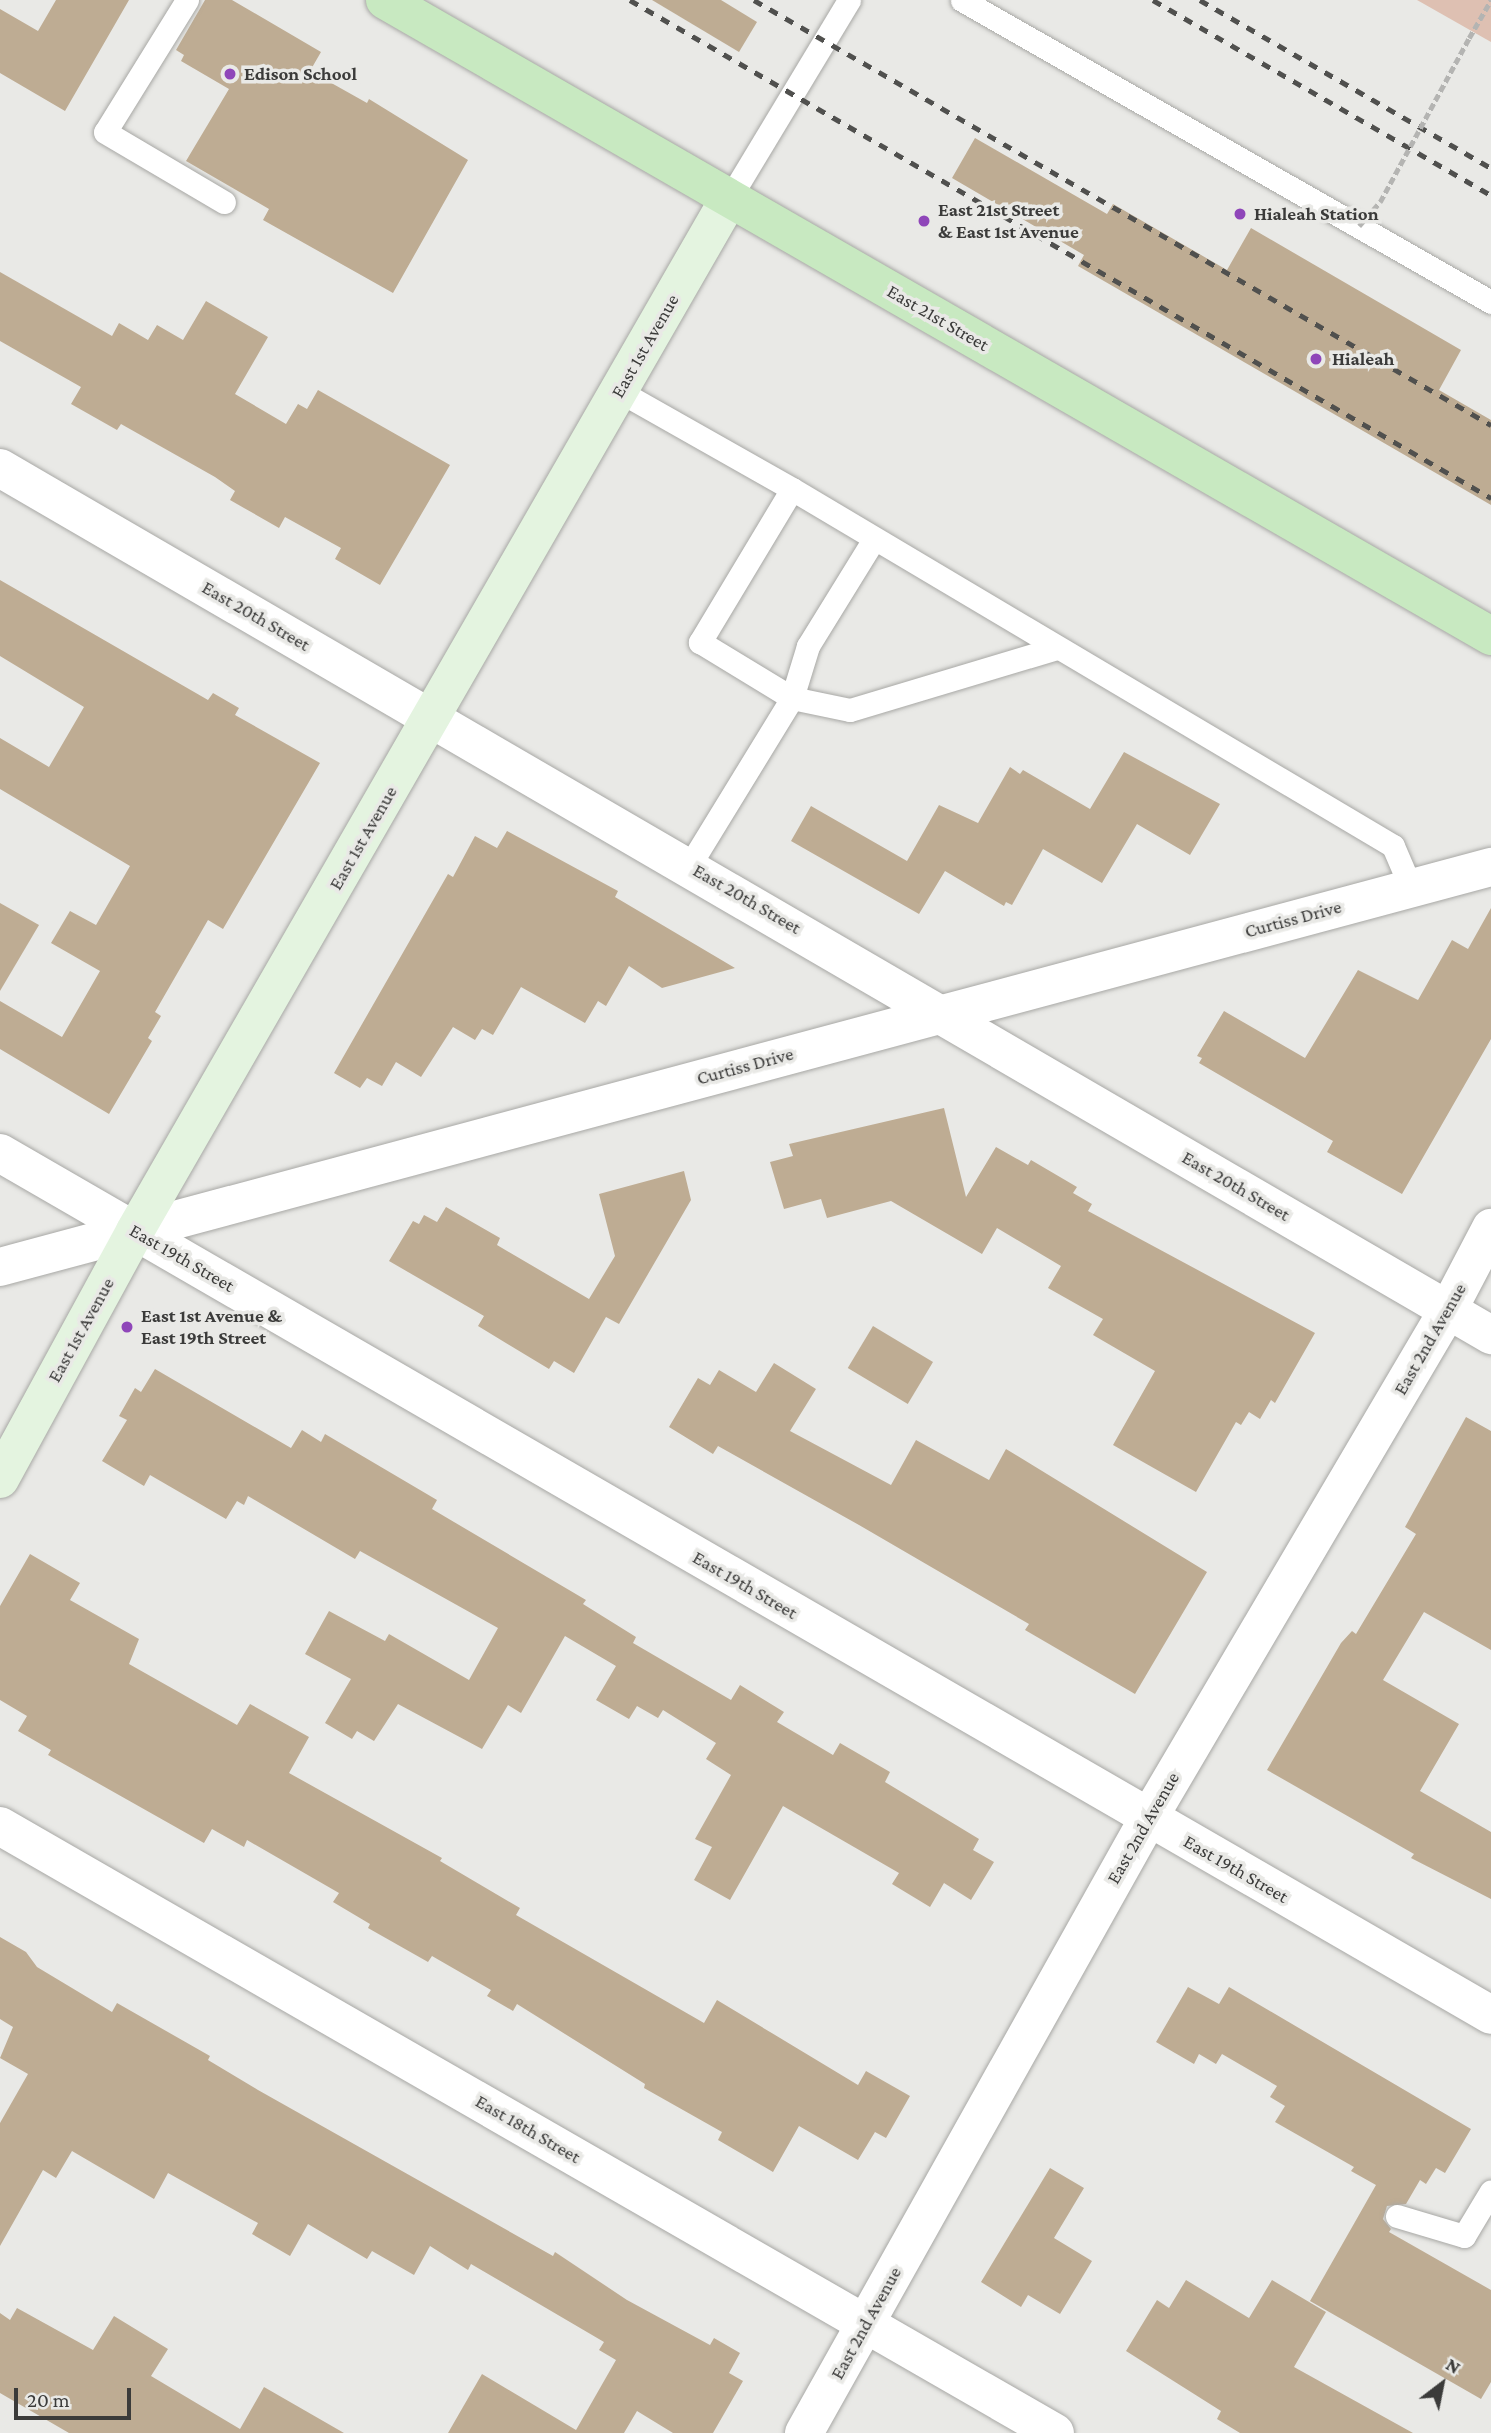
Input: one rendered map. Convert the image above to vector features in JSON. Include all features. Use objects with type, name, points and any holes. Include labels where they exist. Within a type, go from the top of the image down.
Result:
[{"type":"main road","name":"East 21st Street","points":[[385,0],[1491,636]]},
{"type":"street","name":"East 1st Avenue","points":[[0,1479],[135,1230],[433,718],[729,199]]},
{"type":"street","name":"East 20th Street","points":[[0,468],[942,1012],[1491,1335]]},
{"type":"street","name":"Curtiss Drive","points":[[0,1267],[942,1012],[1491,867]]},
{"type":"street","name":"East 19th Street","points":[[0,1153],[1491,2015]]},
{"type":"street","name":"East 2nd Avenue","points":[[804,2433],[1148,1819],[1448,1310],[1491,1228]]},
{"type":"street","name":"East 18th Street","points":[[0,1826],[1055,2433]]},
{"type":"lane","points":[[187,0],[105,132],[224,202]]},
{"type":"lane","points":[[962,0],[1491,302]]},
{"type":"lane","points":[[729,199],[852,3]]},
{"type":"lane","points":[[620,391],[792,489],[1393,846],[1411,888]]},
{"type":"lane","points":[[792,489],[700,642],[792,698],[850,710],[1057,648]]},
{"type":"lane","points":[[688,866],[792,698],[808,646],[874,539]]},
{"type":"lane","points":[[1397,2216],[1464,2236],[1491,2191]]},
{"type":"path","points":[[1359,226],[1380,202],[1491,0]]},
{"type":"shaded area","points":[[1417,0],[1491,0],[1491,42]]},
{"type":"building","points":[[56,0],[129,0],[65,111],[0,73],[0,9],[38,31]]},
{"type":"building","points":[[205,0],[232,0],[321,52],[310,71],[367,103],[369,99],[468,160],[393,293],[263,220],[269,209],[186,161],[229,89],[181,61],[184,55],[176,50]]},
{"type":"building","points":[[652,0],[721,0],[757,22],[739,52]]},
{"type":"building","points":[[975,138],[1107,214],[1113,204],[1227,270],[1251,228],[1461,350],[1439,390],[1491,420],[1491,505],[1078,266],[1084,255],[952,178]]},
{"type":"building","points":[[0,272],[112,336],[119,323],[148,340],[157,325],[183,340],[206,301],[268,337],[235,394],[286,424],[298,404],[307,409],[318,390],[450,465],[380,585],[335,559],[341,548],[285,517],[279,528],[230,500],[235,491],[215,477],[121,424],[117,430],[71,404],[81,387],[0,341]]},
{"type":"building","points":[[0,580],[208,700],[213,693],[239,708],[235,715],[320,763],[223,929],[208,920],[155,1012],[161,1016],[148,1038],[152,1041],[109,1114],[0,1049],[0,1001],[62,1037],[100,971],[51,943],[70,911],[96,925],[130,866],[0,789],[0,738],[49,767],[84,707],[0,656]]},
{"type":"building","points":[[1124,752],[1220,804],[1190,855],[1137,824],[1102,883],[1043,849],[1012,905],[1006,902],[1004,906],[945,871],[919,914],[791,841],[811,806],[907,861],[939,805],[978,823],[1010,767],[1020,774],[1023,770],[1090,809]]},
{"type":"building","points":[[507,831],[618,891],[615,897],[735,968],[662,988],[629,966],[606,1006],[598,1001],[585,1023],[521,987],[493,1035],[482,1029],[475,1040],[453,1027],[421,1077],[396,1062],[382,1086],[367,1078],[360,1088],[334,1073],[448,874],[453,877],[475,836],[497,848]]},
{"type":"building","points":[[0,903],[39,925],[0,991]]},
{"type":"building","points":[[1491,908],[1491,1039],[1402,1194],[1327,1152],[1333,1141],[1199,1063],[1202,1058],[1197,1056],[1224,1011],[1305,1058],[1358,970],[1418,1000],[1452,940],[1468,949]]},
{"type":"building","points":[[944,1108],[966,1197],[996,1147],[1028,1165],[1031,1160],[1077,1187],[1073,1193],[1092,1204],[1088,1211],[1315,1333],[1275,1403],[1271,1400],[1260,1419],[1249,1412],[1241,1425],[1236,1422],[1196,1492],[1113,1445],[1155,1371],[1093,1335],[1103,1319],[1048,1288],[1061,1266],[997,1228],[982,1254],[891,1201],[827,1218],[821,1199],[784,1209],[770,1162],[793,1156],[789,1144]]},
{"type":"building","points":[[684,1171],[691,1200],[619,1324],[606,1317],[574,1373],[554,1361],[549,1369],[478,1326],[484,1316],[389,1261],[413,1221],[419,1224],[424,1215],[437,1222],[446,1207],[500,1238],[497,1245],[589,1299],[615,1256],[599,1194]]},
{"type":"building","points":[[873,1326],[933,1362],[908,1404],[848,1368]]},
{"type":"building","points":[[774,1363],[816,1389],[790,1431],[891,1485],[916,1440],[989,1480],[1006,1449],[1207,1572],[1135,1694],[1025,1630],[1029,1624],[859,1525],[718,1446],[713,1454],[669,1427],[698,1378],[710,1385],[719,1370],[756,1392]]},
{"type":"building","points":[[155,1369],[291,1448],[302,1430],[321,1442],[325,1434],[437,1500],[432,1509],[586,1600],[583,1604],[636,1637],[633,1643],[731,1700],[740,1685],[784,1712],[777,1722],[833,1755],[840,1743],[890,1772],[885,1782],[979,1839],[973,1850],[994,1862],[971,1900],[944,1883],[930,1907],[892,1884],[899,1873],[783,1806],[730,1900],[694,1880],[712,1847],[695,1839],[731,1775],[706,1759],[716,1743],[663,1710],[658,1718],[637,1706],[629,1719],[596,1700],[616,1666],[565,1636],[521,1713],[508,1705],[482,1749],[398,1704],[374,1741],[357,1731],[352,1739],[325,1723],[351,1679],[305,1654],[329,1611],[385,1641],[389,1634],[469,1680],[498,1628],[360,1551],[355,1559],[248,1496],[244,1505],[237,1501],[226,1519],[150,1475],[144,1486],[102,1461],[127,1420],[119,1416],[135,1388],[141,1392]]},
{"type":"building","points":[[1466,1417],[1491,1431],[1491,1650],[1424,1612],[1383,1680],[1459,1724],[1420,1791],[1491,1832],[1491,1899],[1411,1858],[1414,1854],[1267,1770],[1341,1643],[1352,1631],[1356,1634],[1416,1534],[1405,1527]]},
{"type":"building","points":[[30,1554],[80,1583],[70,1600],[139,1639],[129,1664],[237,1725],[250,1704],[309,1737],[289,1773],[442,1858],[440,1861],[520,1908],[516,1915],[704,2023],[717,2000],[858,2085],[866,2071],[910,2096],[886,2138],[875,2132],[858,2160],[799,2126],[773,2172],[718,2140],[722,2132],[644,2088],[645,2084],[517,2004],[513,2011],[487,1996],[491,1990],[432,1956],[428,1962],[368,1928],[370,1924],[333,1902],[339,1893],[247,1840],[244,1847],[212,1829],[204,1843],[48,1755],[51,1750],[18,1731],[27,1716],[0,1700],[0,1606]]},
{"type":"building","points":[[0,1937],[26,1952],[37,1967],[112,2012],[117,2003],[210,2056],[208,2060],[258,2090],[553,2256],[555,2252],[627,2300],[710,2345],[714,2338],[740,2353],[729,2373],[743,2381],[713,2433],[673,2433],[637,2411],[624,2433],[448,2433],[482,2374],[576,2430],[616,2360],[599,2350],[604,2342],[471,2264],[468,2270],[430,2246],[414,2275],[372,2251],[367,2259],[308,2224],[290,2256],[252,2234],[258,2223],[168,2173],[154,2199],[72,2151],[56,2178],[43,2170],[0,2246],[0,2123],[28,2074],[0,2058],[13,2027],[0,2019]]},
{"type":"building","points":[[1188,1987],[1219,2004],[1229,1987],[1471,2129],[1445,2173],[1436,2168],[1426,2184],[1420,2180],[1406,2204],[1387,2206],[1383,2219],[1391,2229],[1389,2232],[1491,2290],[1491,2382],[1481,2399],[1310,2301],[1376,2185],[1351,2171],[1354,2167],[1275,2122],[1285,2106],[1270,2097],[1277,2086],[1222,2054],[1216,2064],[1199,2054],[1194,2064],[1156,2042]]},
{"type":"building","points":[[1050,2168],[1084,2188],[1054,2238],[1092,2261],[1060,2314],[1028,2295],[1021,2307],[981,2282]]},
{"type":"building","points":[[1186,2280],[1249,2318],[1272,2280],[1326,2312],[1294,2367],[1413,2433],[1240,2433],[1217,2419],[1221,2411],[1126,2351],[1157,2300],[1169,2308]]},
{"type":"building","points":[[17,2308],[93,2350],[114,2316],[168,2349],[151,2376],[240,2429],[264,2387],[344,2433],[69,2433],[0,2393],[0,2313],[10,2320]]},
{"type":"railway","points":[[630,0],[1491,498]]},
{"type":"railway","points":[[754,0],[1491,425]]},
{"type":"railway","points":[[1153,0],[1491,195]]},
{"type":"railway","points":[[1200,0],[1491,168]]},
{"type":"place","name":"Edison School","points":[[230,74]]},
{"type":"place","name":"Hialeah Station","points":[[1240,214]]},
{"type":"place","name":"East 21st Street & East 1st Avenue","points":[[924,221]]},
{"type":"place","name":"Hialeah","points":[[1316,359]]},
{"type":"place","name":"East 1st Avenue & East 19th Street","points":[[127,1327]]}]
